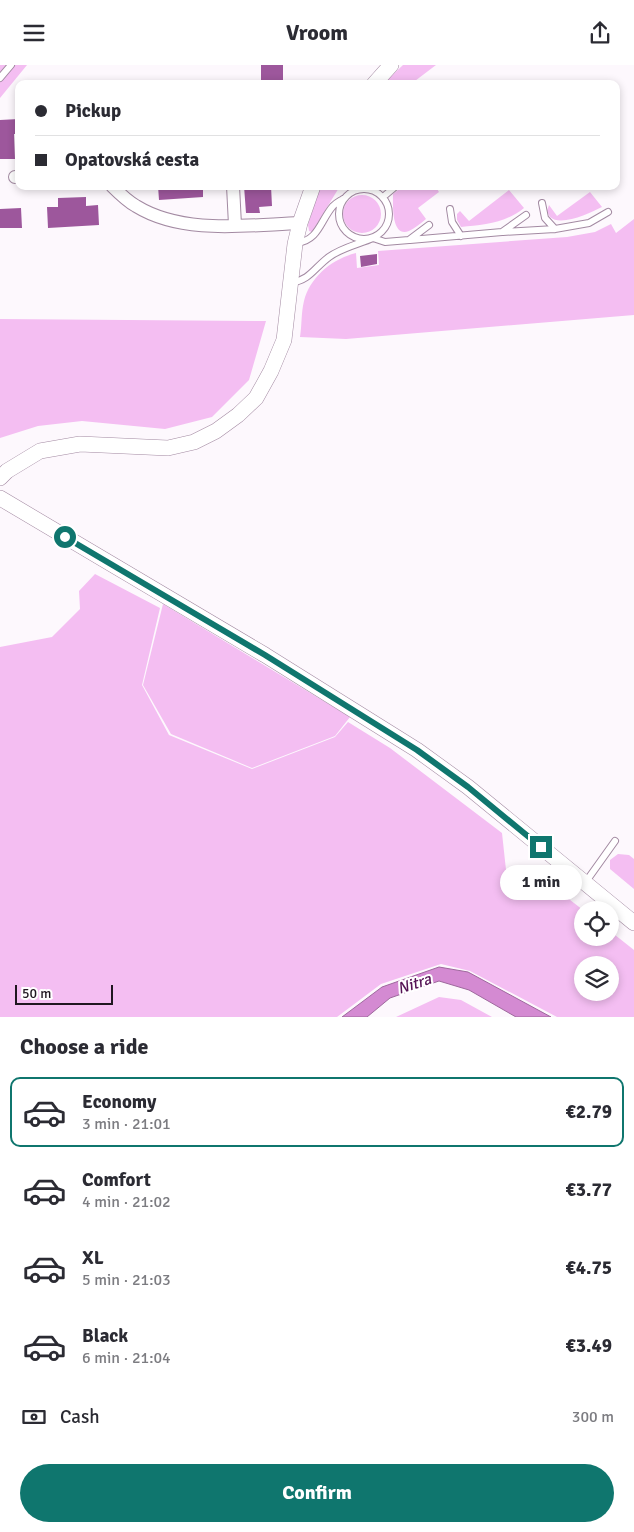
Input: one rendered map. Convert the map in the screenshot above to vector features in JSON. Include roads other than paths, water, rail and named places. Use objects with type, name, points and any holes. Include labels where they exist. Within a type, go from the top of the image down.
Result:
[{"type":"street","points":[[378,80],[391,65]]},
{"type":"street","points":[[117,190],[135,206],[166,220],[194,225],[300,223]]},
{"type":"street","points":[[233,190],[235,225]]},
{"type":"street","points":[[0,478],[7,471],[40,451],[80,444],[168,448],[194,442],[216,431],[238,415],[256,397],[271,371],[284,340],[295,243],[312,190]]},
{"type":"street","points":[[0,498],[265,655],[417,750],[468,787],[634,923]]},
{"type":"lane","points":[[0,78],[11,65]]},
{"type":"lane","points":[[295,243],[306,242],[316,233],[333,205],[354,190]]},
{"type":"lane","points":[[289,283],[303,280],[330,256],[381,233],[387,225],[390,215],[388,205],[383,197],[372,190]]},
{"type":"lane","points":[[383,197],[391,190]]},
{"type":"lane","points":[[344,198],[339,210],[340,223],[348,234],[360,239],[373,238],[385,243],[555,229],[588,223],[608,212]]},
{"type":"lane","points":[[542,203],[545,219],[555,229]]},
{"type":"lane","points":[[450,209],[452,222],[461,236]]},
{"type":"lane","points":[[502,233],[526,215]]},
{"type":"lane","points":[[409,241],[429,225]]},
{"type":"lane","points":[[585,883],[616,841]]},
{"type":"water","name":"Nitra","points":[[439,967],[468,972],[551,1017],[516,1017],[469,990],[439,981],[390,998],[367,1017],[342,1017],[382,987]]}]
